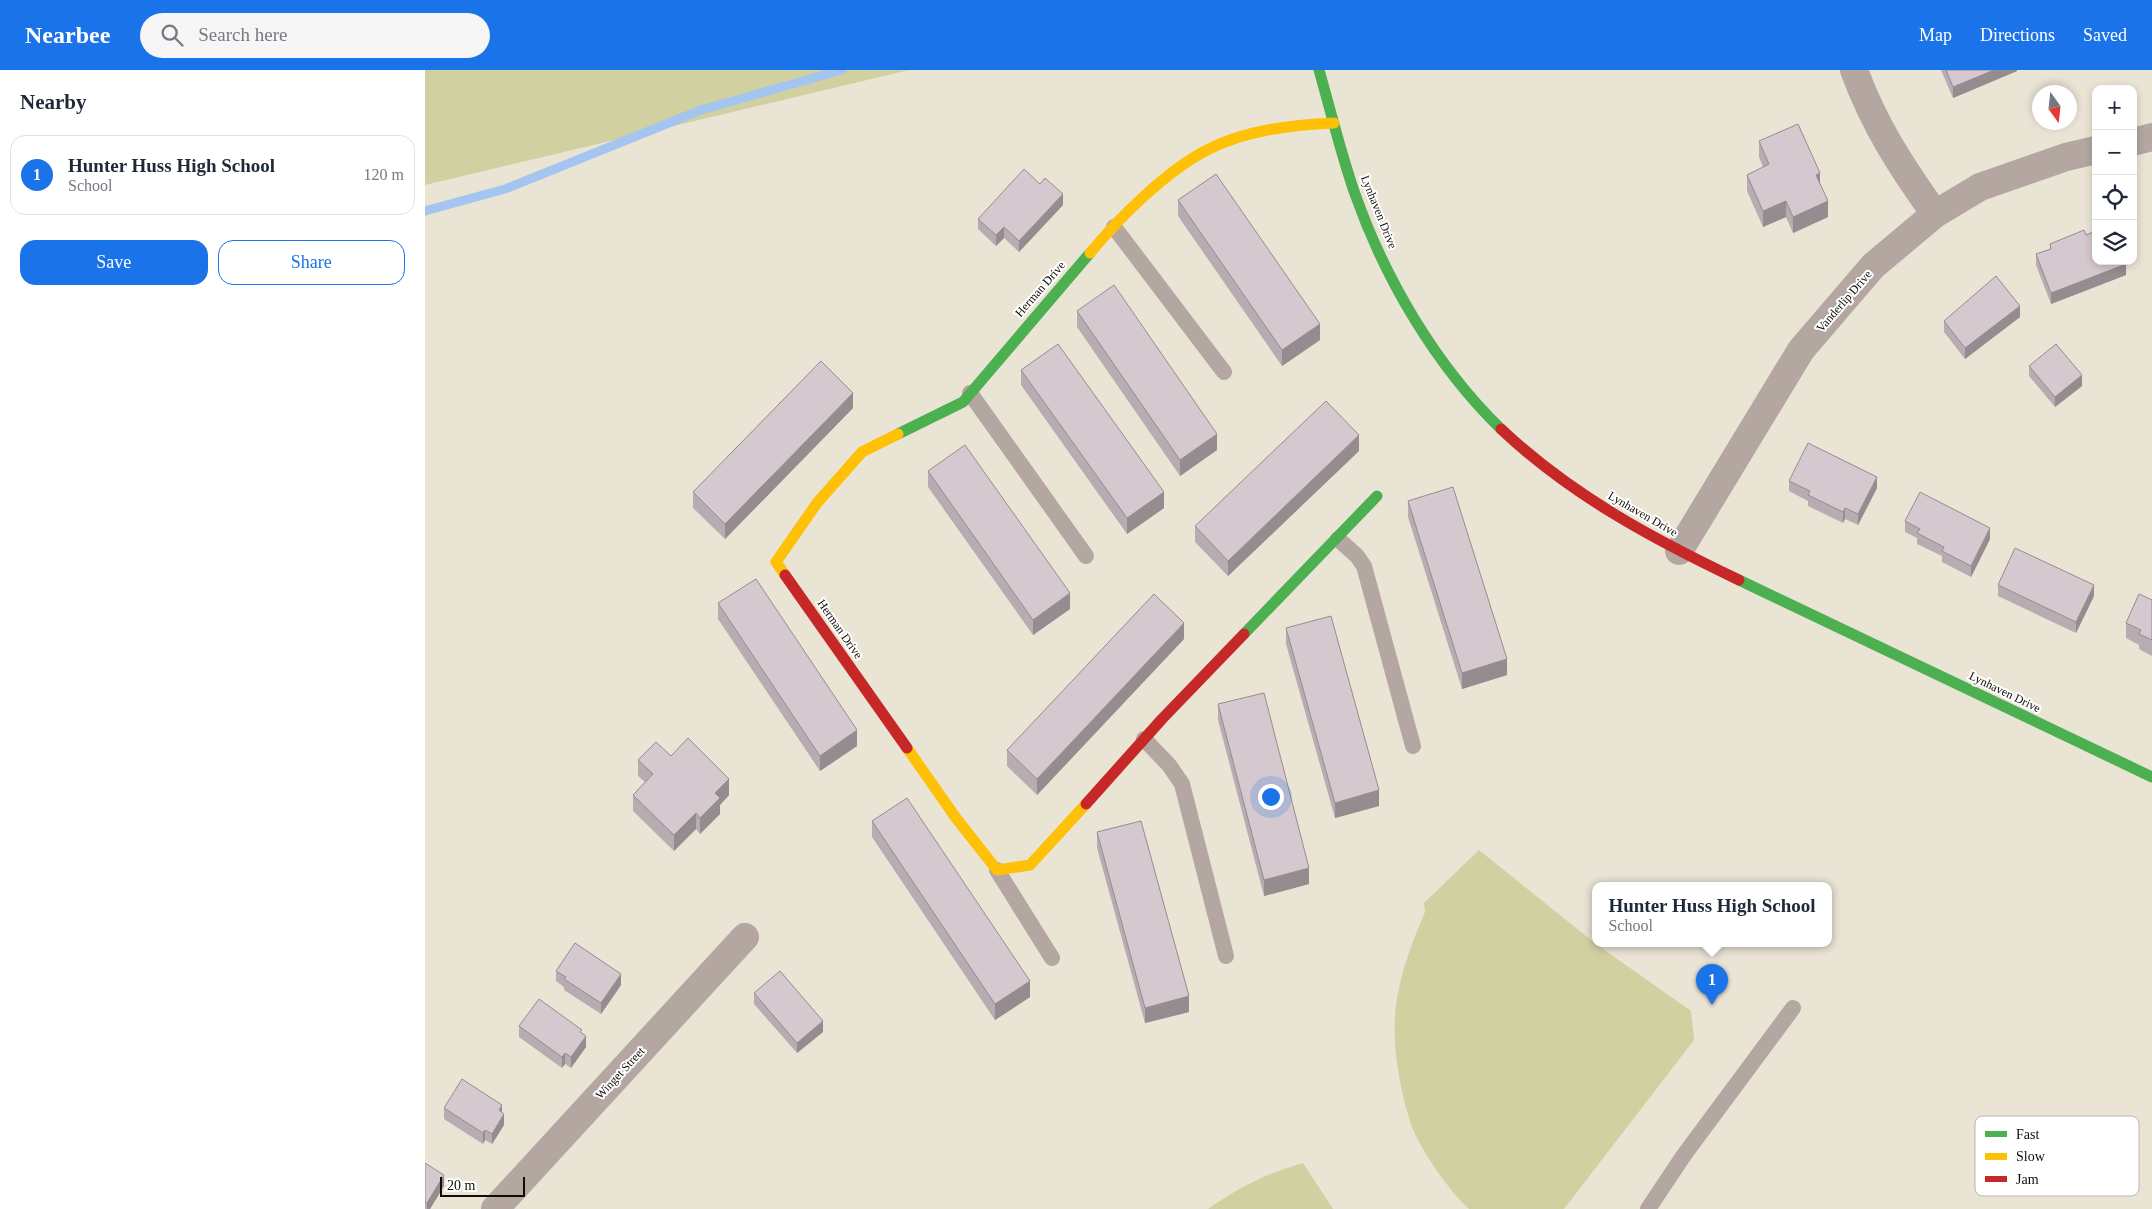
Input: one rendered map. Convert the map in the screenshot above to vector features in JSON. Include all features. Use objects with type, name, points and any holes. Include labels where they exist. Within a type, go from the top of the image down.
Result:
[{"type":"street","name":"Lynhaven Drive","points":[[1319,70],[1356,196],[1392,280],[1446,364],[1481,406],[1527,453],[1614,517],[1679,551],[2152,777]]},
{"type":"street","points":[[1854,70],[1864,97],[1894,156],[1935,214]]},
{"type":"street","name":"Herman Drive","points":[[997,870],[956,818],[776,562],[817,504],[862,452],[963,402],[1031,319],[1114,226],[1164,179],[1207,150],[1240,137],[1299,125],[1334,123]]},
{"type":"street","points":[[2137,141],[2152,138]]},
{"type":"street","name":"Vanderlip Drive","points":[[1679,551],[1801,350],[1873,266],[1935,214],[1980,188],[2066,157],[2092,151]]},
{"type":"street","points":[[997,870],[1030,865],[1144,739],[1377,496]]},
{"type":"street","name":"Winget Street","points":[[504,1206],[745,937]]},
{"type":"lane","points":[[1114,226],[1224,372]]},
{"type":"lane","points":[[970,393],[1086,556]]},
{"type":"lane","points":[[1337,539],[1357,556],[1364,566],[1413,746]]},
{"type":"lane","points":[[1144,739],[1169,764],[1181,784],[1226,956]]},
{"type":"lane","points":[[997,870],[1052,958]]},
{"type":"lane","points":[[1648,1209],[1684,1155],[1793,1008]]},
{"type":"green space","points":[[425,70],[909,70],[425,185]]},
{"type":"green space","points":[[1479,850],[1592,941],[1592,947],[1600,947],[1691,1011],[1694,1040],[1564,1209],[1469,1209],[1444,1181],[1415,1134],[1399,1078],[1395,1046],[1395,1014],[1405,965],[1425,912],[1424,903]]},
{"type":"green space","points":[[1303,1163],[1333,1209],[1208,1209],[1253,1182]]},
{"type":"building","points":[[1946,70],[1994,70],[1953,87]]},
{"type":"building","points":[[1798,124],[1820,173],[1816,175],[1828,201],[1793,217],[1786,201],[1763,211],[1747,175],[1769,164],[1759,141]]},
{"type":"building","points":[[1024,169],[1040,184],[1045,178],[1063,194],[1019,241],[1004,227],[996,235],[978,219]]},
{"type":"building","points":[[1216,174],[1320,324],[1282,350],[1178,200]]},
{"type":"building","points":[[2084,230],[2086,235],[2092,233],[2092,265],[2123,265],[2051,293],[2036,254],[2051,249],[2050,244]]},
{"type":"building","points":[[1996,276],[2020,306],[1965,348],[1944,321]]},
{"type":"building","points":[[1114,285],[1217,434],[1180,460],[1077,311]]},
{"type":"building","points":[[1058,344],[1164,492],[1127,518],[1021,370]]},
{"type":"building","points":[[2056,344],[2082,375],[2055,397],[2029,366]]},
{"type":"building","points":[[821,361],[853,393],[725,524],[693,492]]},
{"type":"building","points":[[1326,401],[1359,435],[1228,561],[1195,526]]},
{"type":"building","points":[[1808,443],[1877,477],[1858,514],[1845,508],[1843,512],[1808,495],[1810,491],[1789,481]]},
{"type":"building","points":[[965,445],[1070,593],[1033,620],[928,471]]},
{"type":"building","points":[[1453,487],[1507,659],[1462,673],[1408,501]]},
{"type":"building","points":[[1920,492],[1990,528],[1971,566],[1942,551],[1944,547],[1917,533],[1920,529],[1905,521]]},
{"type":"building","points":[[2015,548],[2094,585],[2076,622],[1998,585]]},
{"type":"building","points":[[756,579],[857,730],[820,756],[718,603]]},
{"type":"building","points":[[1154,594],[1184,623],[1037,779],[1007,750]]},
{"type":"building","points":[[2139,594],[2152,600],[2152,640],[2139,634],[2141,630],[2126,623]]},
{"type":"building","points":[[1331,616],[1379,790],[1335,803],[1286,628]]},
{"type":"building","points":[[1264,693],[1309,868],[1264,880],[1218,704]]},
{"type":"building","points":[[688,738],[729,779],[715,793],[720,798],[700,818],[696,813],[674,835],[633,795],[653,774],[638,760],[656,742],[671,756]]},
{"type":"building","points":[[907,798],[1030,981],[995,1004],[872,821]]},
{"type":"building","points":[[1141,821],[1189,996],[1145,1008],[1097,832]]},
{"type":"building","points":[[575,943],[621,974],[601,1003],[564,979],[566,977],[556,971]]},
{"type":"building","points":[[780,971],[823,1021],[797,1043],[754,993]]},
{"type":"building","points":[[539,999],[582,1030],[580,1032],[586,1036],[571,1057],[565,1053],[562,1057],[519,1026]]},
{"type":"building","points":[[462,1079],[502,1105],[499,1110],[504,1114],[492,1134],[485,1130],[483,1133],[444,1108]]},
{"type":"building","points":[[425,1163],[444,1175],[427,1203],[425,1201]]},
{"type":"waterway","points":[[425,211],[505,189],[701,110],[842,70]]},
{"type":"traffic: fast","points":[[1319,70],[1350,179],[1381,258],[1415,320],[1434,349],[1455,378],[1501,429]]},
{"type":"traffic: fast","points":[[898,434],[963,402],[1090,253]]},
{"type":"traffic: fast","points":[[1244,634],[1377,496]]},
{"type":"traffic: fast","points":[[1739,580],[2152,777]]},
{"type":"traffic: slow","points":[[1090,253],[1144,196],[1175,170],[1207,150],[1253,133],[1302,125],[1334,123]]},
{"type":"traffic: slow","points":[[785,575],[776,562],[817,503],[862,452],[898,434]]},
{"type":"traffic: slow","points":[[907,748],[956,818],[997,870],[1030,865],[1086,804]]},
{"type":"traffic: jam","points":[[1501,429],[1528,453],[1584,495],[1644,532],[1739,580]]},
{"type":"traffic: jam","points":[[785,575],[907,748]]},
{"type":"traffic: jam","points":[[1086,804],[1162,719],[1244,634]]},
{"type":"place","name":"Hunter Huss High School","points":[[1712,1005]]}]
